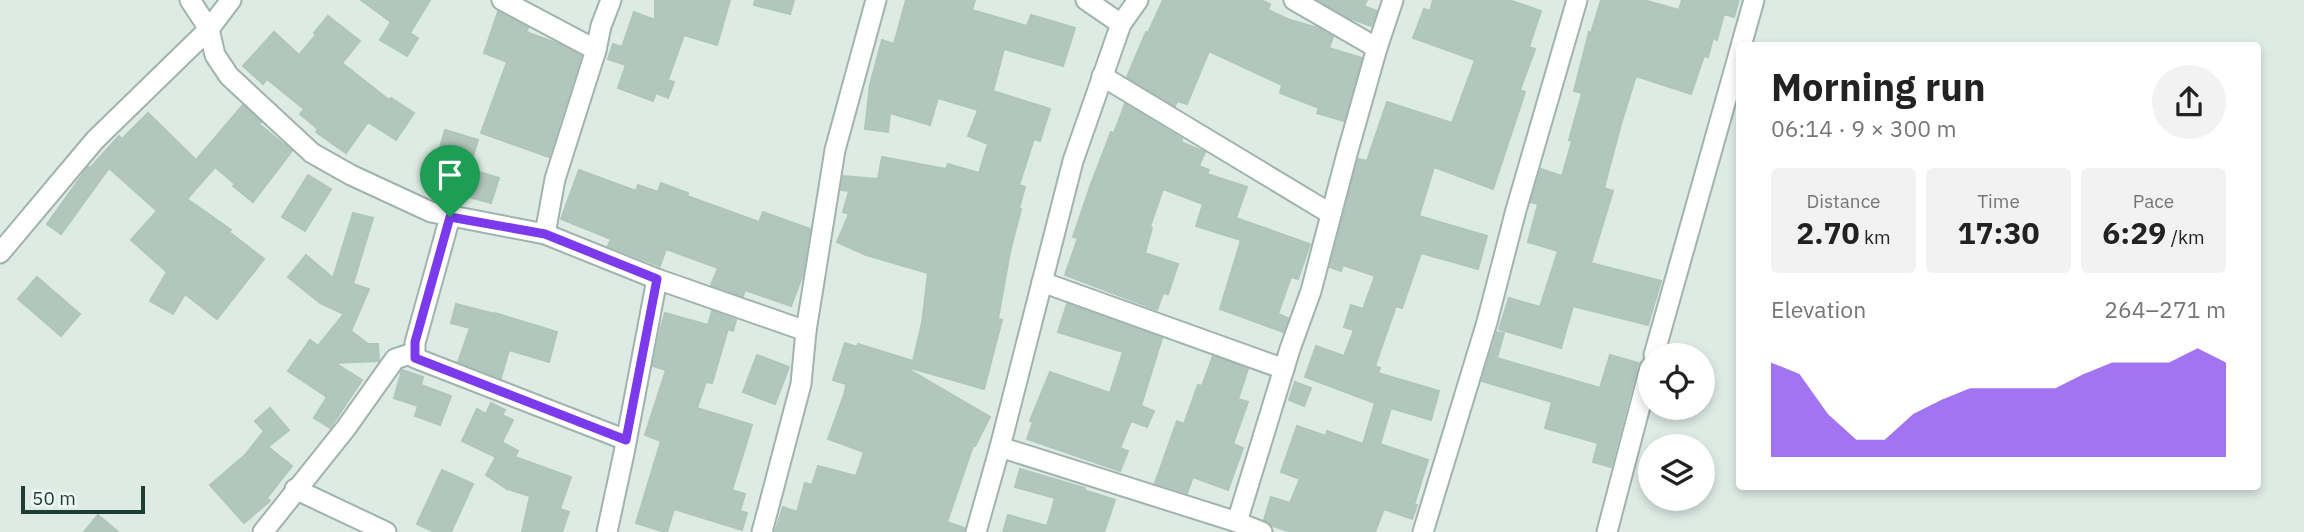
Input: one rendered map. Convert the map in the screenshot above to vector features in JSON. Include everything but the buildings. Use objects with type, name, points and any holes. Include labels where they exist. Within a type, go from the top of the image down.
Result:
[{"type":"street","points":[[191,0],[209,29],[215,55],[229,76],[312,153],[351,175],[431,212],[545,234],[657,279],[806,331]]},
{"type":"street","points":[[0,253],[95,140],[209,29],[231,0]]},
{"type":"street","points":[[502,0],[596,50]]},
{"type":"street","points":[[545,234],[555,179],[611,0]]},
{"type":"street","points":[[762,532],[801,384],[806,331],[835,150],[876,0]]},
{"type":"street","points":[[1086,0],[1121,24]]},
{"type":"street","points":[[976,532],[1073,160],[1121,24],[1138,0]]},
{"type":"street","points":[[1294,0],[1377,48]]},
{"type":"street","points":[[1237,522],[1311,291],[1377,48],[1393,0]]},
{"type":"street","points":[[1423,532],[1487,322],[1516,210],[1577,0]]},
{"type":"street","points":[[1742,42],[1754,0]]},
{"type":"street","points":[[1657,343],[1736,62]]},
{"type":"street","points":[[1102,76],[1331,214]]},
{"type":"street","points":[[450,217],[413,353],[415,358],[626,440]]},
{"type":"street","points":[[607,532],[657,279]]},
{"type":"street","points":[[1042,282],[1284,369]]},
{"type":"street","points":[[263,532],[346,428],[395,359],[413,353]]},
{"type":"street","points":[[1608,532],[1638,415]]},
{"type":"street","points":[[1000,447],[1262,532]]},
{"type":"street","points":[[295,489],[386,532]]},
{"type":"route","points":[[450,217],[545,234],[657,279],[626,440],[415,358],[415,342],[450,217]]}]
